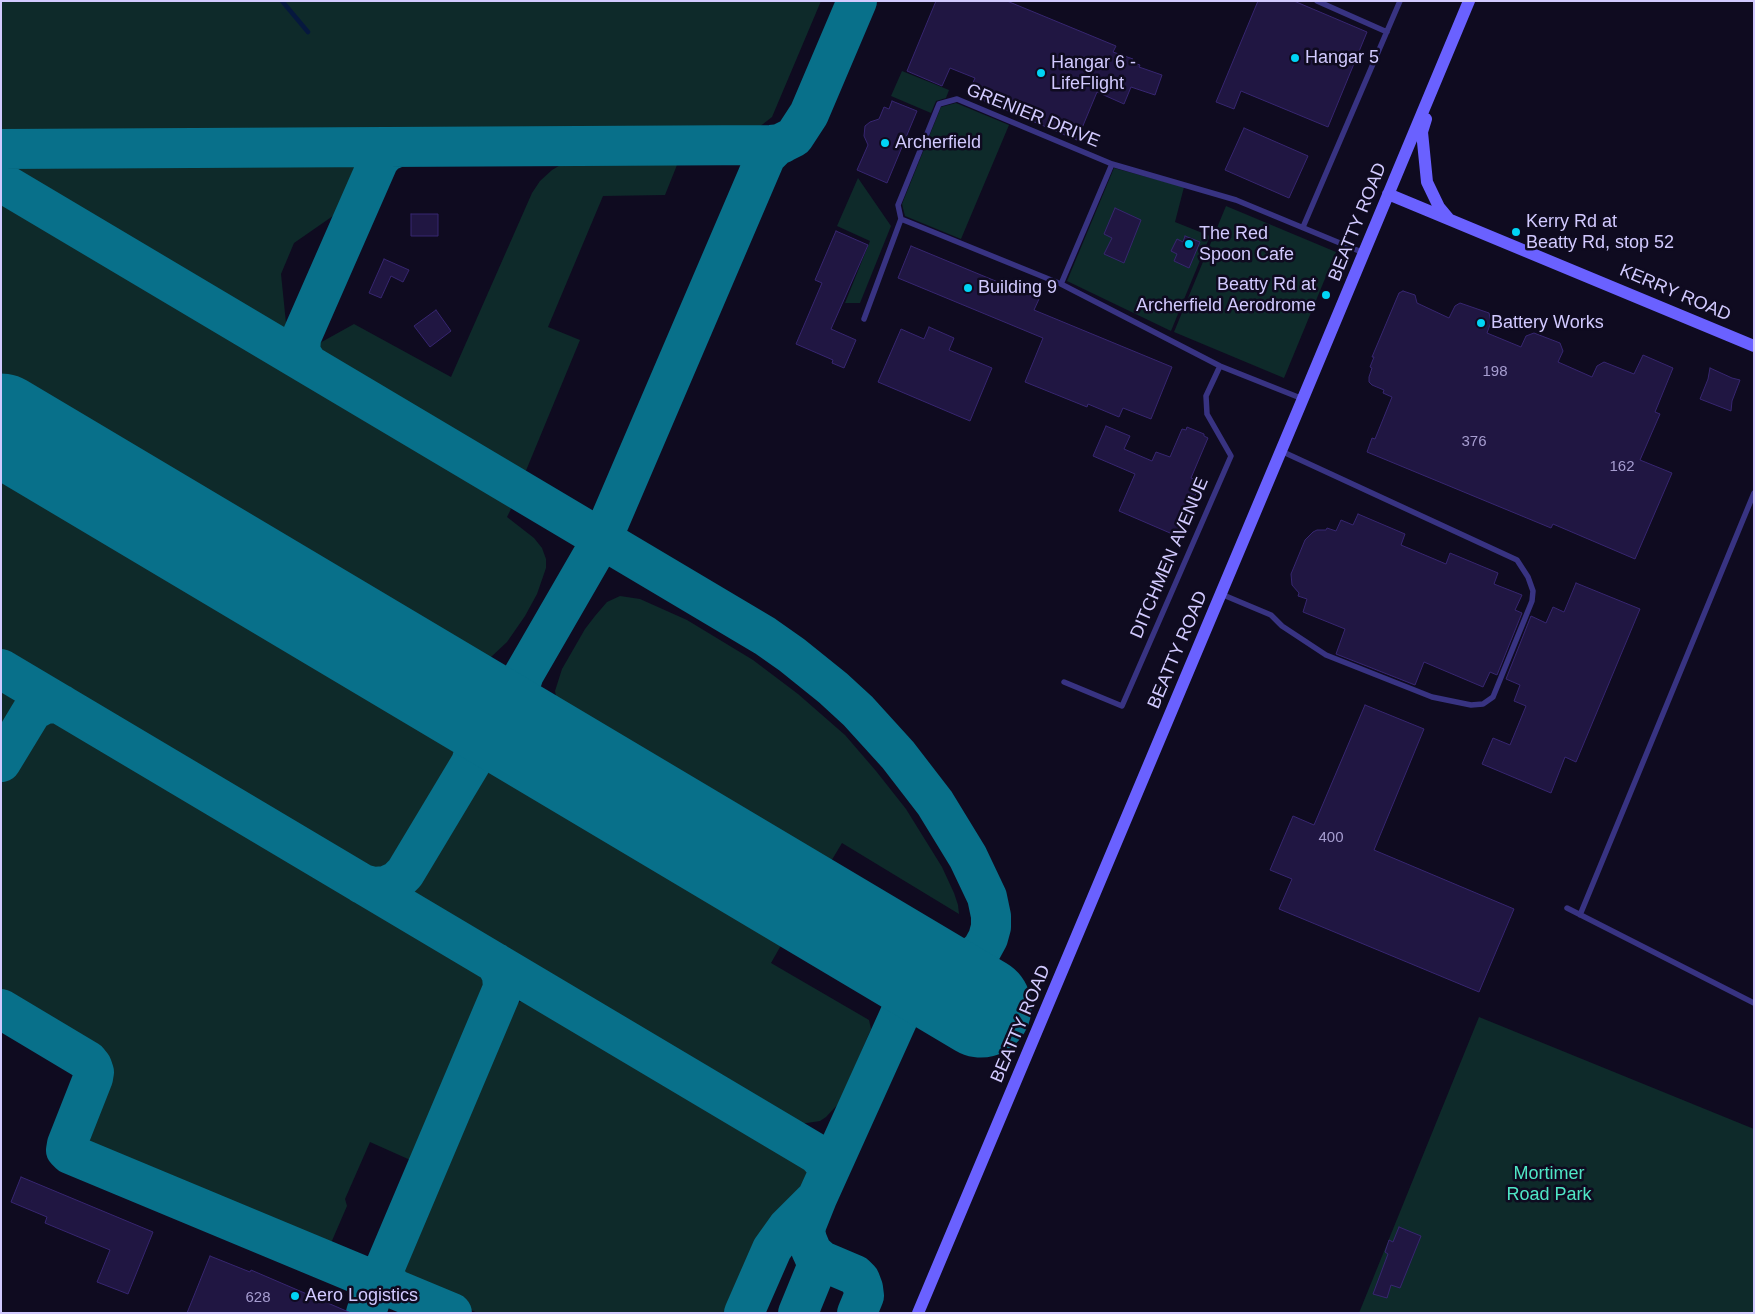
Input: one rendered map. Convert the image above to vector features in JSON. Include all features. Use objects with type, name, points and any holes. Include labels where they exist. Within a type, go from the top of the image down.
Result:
[{"type":"main road","name":"BEATTY ROAD","points":[[918,1313],[1469,1]]},
{"type":"main road","points":[[1440,70],[1422,132],[1427,182],[1439,207],[1449,219]]},
{"type":"main road","name":"KERRY ROAD","points":[[1388,194],[1754,346]]},
{"type":"lane","points":[[1317,1],[1387,32]]},
{"type":"lane","points":[[1303,228],[1400,1]]},
{"type":"lane","name":"GRENIER DRIVE","points":[[901,219],[898,205],[939,104],[957,99],[1112,164],[1236,200],[1364,253]]},
{"type":"lane","points":[[1061,284],[1112,164]]},
{"type":"lane","points":[[864,319],[901,219],[1061,284],[1220,366],[1303,399]]},
{"type":"lane","name":"DITCHMEN AVENUE","points":[[1064,682],[1122,706],[1231,456],[1207,414],[1206,396],[1220,366]]},
{"type":"lane","points":[[1220,594],[1271,615],[1282,626],[1326,655],[1432,697],[1471,705],[1483,704],[1493,697],[1532,601],[1533,591],[1528,577],[1517,560],[1281,451]]},
{"type":"lane","points":[[1580,915],[1754,493]]},
{"type":"lane","points":[[1567,908],[1754,1003]]},
{"type":"green space","points":[[1,1],[821,1],[772,117],[754,131],[7,133],[1,132]]},
{"type":"green space","points":[[902,71],[949,90],[946,98],[936,101],[931,113],[891,96]]},
{"type":"green space","points":[[956,103],[1009,125],[961,239],[905,216],[902,204],[941,107]]},
{"type":"green space","points":[[569,160],[679,160],[665,195],[603,196],[548,327],[580,340],[525,473],[517,473],[317,354],[318,344],[354,324],[451,377],[532,193],[540,181],[552,170]]},
{"type":"green space","points":[[355,162],[358,171],[343,209],[294,243],[281,274],[286,323],[282,333],[6,170],[14,163]]},
{"type":"green space","points":[[1114,168],[1184,187],[1175,222],[1210,236],[1171,331],[1067,281]]},
{"type":"green space","points":[[858,178],[891,226],[860,303],[845,303],[870,241],[837,226]]},
{"type":"green space","points":[[1,198],[499,494],[511,509],[507,517],[534,538],[542,548],[546,559],[546,568],[537,594],[507,642],[486,660],[475,657],[471,662],[1,382]]},
{"type":"green space","points":[[1226,206],[1336,252],[1284,378],[1174,332]]},
{"type":"green space","points":[[1,465],[459,738],[461,743],[455,762],[390,870],[380,877],[373,878],[1,657]]},
{"type":"green space","points":[[620,596],[640,599],[687,620],[753,660],[798,694],[845,735],[906,809],[942,867],[954,893],[959,914],[842,843],[824,873],[568,719],[557,701],[555,691],[562,669],[585,629],[595,616],[607,602]]},
{"type":"green space","points":[[1,682],[14,690],[18,695],[20,709],[1,742]]},
{"type":"green space","points":[[49,718],[63,720],[484,968],[489,974],[490,983],[485,1003],[417,1163],[370,1142],[345,1199],[347,1206],[328,1250],[82,1148],[78,1142],[104,1077],[103,1064],[97,1054],[1,998],[1,783],[32,731]]},
{"type":"green space","points":[[499,761],[788,933],[771,963],[869,1020],[871,1029],[840,1102],[826,1117],[820,1121],[800,1124],[773,1116],[415,902],[413,892],[418,879],[478,777],[485,768]]},
{"type":"green space","points":[[530,999],[811,1162],[803,1194],[794,1209],[776,1226],[766,1240],[755,1260],[734,1313],[478,1313],[403,1282],[397,1266],[501,1023],[510,1008],[523,1000]]},
{"type":"green space","name":"Mortimer Road Park","points":[[1479,1017],[1754,1129],[1754,1313],[1359,1313]]},
{"type":"building","name":"Hangar 6 - LifeFlight","points":[[936,1],[1007,1],[1116,46],[1113,52],[1133,59],[1131,62],[1140,65],[1139,67],[1162,75],[1155,95],[1131,87],[1124,104],[1097,92],[1077,140],[968,94],[975,78],[950,68],[942,86],[907,71]]},
{"type":"building","name":"Hangar 5","points":[[1258,1],[1294,1],[1367,32],[1328,127],[1241,91],[1234,109],[1216,102]]},
{"type":"building","name":"Archerfield","points":[[892,101],[917,111],[887,183],[857,170],[868,145],[864,136],[865,126],[879,119],[884,107],[889,109]]},
{"type":"building","points":[[1244,128],[1308,156],[1289,198],[1225,170]]},
{"type":"building","points":[[1115,208],[1141,220],[1124,263],[1104,254],[1112,238],[1104,234]]},
{"type":"building","points":[[411,214],[438,214],[438,236],[411,236]]},
{"type":"building","points":[[836,231],[868,245],[831,329],[856,340],[844,368],[832,363],[833,360],[796,344],[822,283],[815,280]]},
{"type":"building","points":[[1185,236],[1200,242],[1189,268],[1174,261],[1177,254],[1171,251],[1177,239],[1183,242]]},
{"type":"building","points":[[911,246],[1039,299],[1034,310],[1172,367],[1151,419],[1123,408],[1119,417],[1088,404],[1087,407],[1025,382],[1043,338],[898,278]]},
{"type":"building","points":[[384,259],[409,270],[403,282],[391,276],[381,298],[369,293]]},
{"type":"building","points":[[1403,291],[1415,295],[1417,303],[1449,318],[1455,306],[1460,303],[1489,313],[1491,322],[1487,333],[1521,347],[1526,336],[1534,333],[1560,343],[1563,351],[1558,362],[1592,377],[1597,366],[1604,362],[1634,374],[1643,355],[1673,368],[1655,412],[1660,414],[1640,460],[1672,473],[1635,559],[1553,524],[1551,528],[1367,452],[1372,438],[1375,439],[1392,397],[1383,393],[1384,390],[1369,382],[1372,368],[1370,367],[1374,357],[1372,357],[1399,293]]},
{"type":"building","points":[[436,310],[451,331],[430,347],[414,326]]},
{"type":"building","points":[[929,327],[954,338],[949,350],[992,368],[970,421],[878,382],[901,329],[924,339]]},
{"type":"building","points":[[1710,368],[1740,380],[1732,401],[1731,411],[1700,399]]},
{"type":"building","points":[[1106,426],[1130,436],[1124,449],[1152,461],[1156,452],[1170,457],[1182,429],[1186,430],[1187,427],[1204,434],[1208,438],[1191,478],[1201,482],[1177,536],[1119,511],[1135,474],[1093,456]]},
{"type":"building","points":[[1358,514],[1405,534],[1401,545],[1446,564],[1450,553],[1498,573],[1494,584],[1522,595],[1515,610],[1522,613],[1497,675],[1490,672],[1483,687],[1424,662],[1415,685],[1336,654],[1345,629],[1303,612],[1307,599],[1298,596],[1299,593],[1292,585],[1291,574],[1305,540],[1317,530],[1326,530],[1327,528],[1336,531],[1341,520],[1353,525]]},
{"type":"building","points":[[1576,583],[1640,609],[1576,762],[1565,757],[1551,793],[1482,764],[1493,738],[1510,745],[1526,706],[1514,701],[1520,685],[1506,679],[1531,616],[1546,623],[1553,607],[1564,612]]},
{"type":"building","points":[[1365,705],[1424,729],[1374,850],[1514,909],[1479,992],[1279,909],[1292,879],[1270,870],[1293,816],[1314,825]]},
{"type":"building","points":[[21,1177],[153,1232],[128,1294],[97,1282],[110,1250],[45,1223],[47,1217],[11,1202]]},
{"type":"building","points":[[1399,1227],[1421,1236],[1400,1288],[1391,1285],[1387,1298],[1373,1294],[1388,1254],[1385,1252],[1389,1240],[1393,1242]]},
{"type":"building","points":[[210,1256],[250,1272],[251,1270],[351,1313],[187,1313]]},
{"type":"waterway","points":[[282,1],[308,32]]},
{"type":"taxiway","points":[[659,815],[537,740],[522,719],[518,703],[520,686],[524,674],[602,539],[766,156],[776,146],[794,137],[809,114],[857,1]]},
{"type":"taxiway","points":[[1,149],[781,144]]},
{"type":"taxiway","points":[[308,364],[300,352],[301,338],[379,160],[386,152],[398,147]]},
{"type":"taxiway","points":[[1,182],[765,636],[833,688],[858,711],[898,755],[935,803],[968,857],[987,897],[991,916],[988,938],[982,949],[971,959],[956,967],[928,976],[918,982],[910,992],[817,1198],[787,1228],[772,1249],[744,1313]]},
{"type":"taxiway","points":[[336,623],[456,697],[472,718],[476,738],[471,763],[405,873],[397,881],[386,886],[374,887],[362,884]]},
{"type":"taxiway","points":[[1,669],[817,1154],[826,1164],[827,1176]]},
{"type":"taxiway","points":[[1,762],[32,711],[45,704],[54,703],[62,705]]},
{"type":"taxiway","points":[[789,893],[908,961],[917,963],[939,959],[949,962],[969,974],[972,984],[970,995],[966,1001],[957,1007],[939,1006],[932,1002],[928,995],[923,974],[881,950]]},
{"type":"taxiway","points":[[393,1288],[385,1278],[385,1267],[503,988],[502,975],[496,963]]},
{"type":"taxiway","points":[[1,1009],[88,1061],[92,1066],[93,1078],[67,1144],[66,1150],[70,1154],[452,1313]]},
{"type":"taxiway","points":[[817,1198],[805,1231],[807,1240],[812,1252],[822,1261],[855,1275],[860,1280],[864,1296],[857,1313]]},
{"type":"taxiway","points":[[798,1313],[816,1269],[816,1261],[812,1252]]},
{"type":"taxiway","points":[[364,1276],[371,1283],[373,1292],[366,1313]]},
{"type":"runway","points":[[1,424],[981,1007]]},
{"type":"place","name":"Hangar 5","points":[[1295,58]]},
{"type":"place","name":"Hangar 6 - LifeFlight","points":[[1041,73]]},
{"type":"place","name":"Archerfield","points":[[885,143]]},
{"type":"place","name":"Kerry Rd at Beatty Rd, stop 52","points":[[1516,232]]},
{"type":"place","name":"The Red Spoon Cafe","points":[[1189,244]]},
{"type":"place","name":"Building 9","points":[[968,288]]},
{"type":"place","name":"Beatty Rd at Archerfield Aerodrome","points":[[1326,295]]},
{"type":"place","name":"Battery Works","points":[[1481,323]]},
{"type":"place","name":"Aero Logistics","points":[[295,1296]]}]
